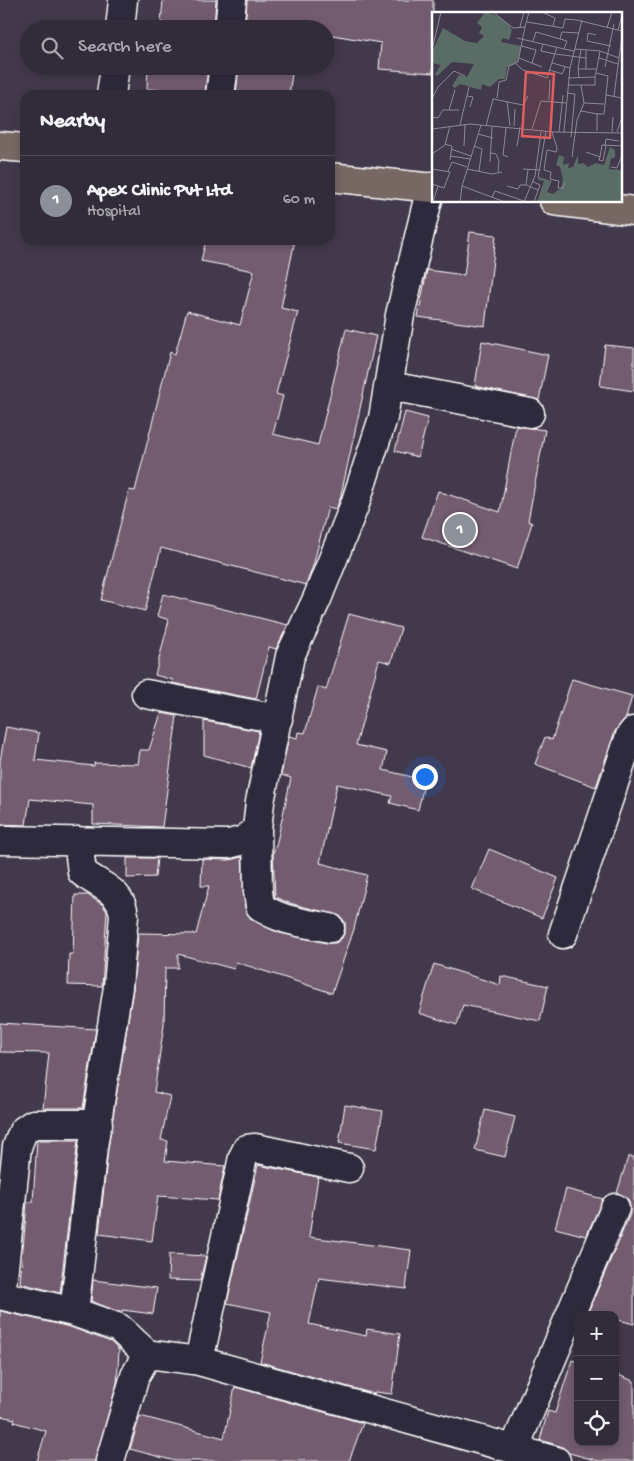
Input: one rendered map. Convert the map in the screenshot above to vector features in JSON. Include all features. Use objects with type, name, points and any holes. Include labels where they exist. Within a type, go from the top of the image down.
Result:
[{"type":"main road","points":[[0,146],[20,148]]},
{"type":"main road","points":[[335,178],[432,188]]},
{"type":"main road","points":[[562,202],[634,211]]},
{"type":"street","points":[[121,20],[124,0]]},
{"type":"street","points":[[230,20],[232,0]]},
{"type":"street","points":[[112,90],[114,75]]},
{"type":"street","points":[[221,90],[223,75]]},
{"type":"street","points":[[330,928],[284,918],[268,912],[260,906],[257,829],[260,802],[290,656],[317,600],[355,504],[383,418],[390,386],[400,315],[432,188]]},
{"type":"street","points":[[390,386],[530,413]]},
{"type":"street","points":[[146,694],[278,719]]},
{"type":"street","points":[[563,934],[630,736],[634,731]]},
{"type":"street","points":[[0,840],[229,844],[244,840],[257,829]]},
{"type":"street","points":[[74,1312],[93,1147],[118,987],[124,915],[117,894],[96,883],[82,872],[78,841]]},
{"type":"street","points":[[98,1124],[33,1124],[23,1131],[17,1147],[0,1295],[74,1312],[119,1328],[147,1354],[199,1361],[556,1461]]},
{"type":"street","points":[[199,1361],[233,1201],[243,1157],[247,1149],[255,1148],[349,1168]]},
{"type":"street","points":[[514,1449],[615,1208]]},
{"type":"street","points":[[110,1461],[135,1376],[147,1354]]},
{"type":"building","points":[[163,0],[216,0],[215,20],[161,20]]},
{"type":"building","points":[[247,0],[433,0],[432,73],[379,69],[381,43],[335,35],[335,20],[246,20]]},
{"type":"building","points":[[148,75],[207,75],[205,90],[147,89]]},
{"type":"building","points":[[238,75],[292,75],[290,90],[237,90]]},
{"type":"building","points":[[470,232],[496,235],[485,326],[418,317],[427,270],[464,275]]},
{"type":"building","points":[[205,245],[294,245],[281,308],[298,312],[276,394],[283,396],[273,434],[318,445],[346,329],[376,336],[340,499],[336,509],[328,507],[313,566],[306,585],[161,548],[145,611],[101,600],[129,490],[135,491],[170,352],[175,354],[187,311],[240,325],[254,271],[201,261]]},
{"type":"building","points":[[482,341],[548,355],[539,400],[475,386]]},
{"type":"building","points":[[605,345],[634,348],[634,391],[600,386]]},
{"type":"building","points":[[405,412],[428,418],[418,457],[395,451]]},
{"type":"building","points":[[516,426],[545,430],[528,521],[532,523],[517,569],[422,537],[438,491],[500,512]]},
{"type":"building","points":[[163,594],[288,625],[276,649],[269,647],[256,699],[172,683],[173,680],[155,675],[169,620],[157,616]]},
{"type":"building","points":[[349,614],[401,628],[391,663],[379,660],[356,745],[387,752],[383,770],[425,780],[418,810],[390,803],[392,796],[337,784],[320,863],[367,875],[354,929],[332,993],[236,962],[234,969],[178,954],[178,968],[165,968],[164,1025],[154,1092],[170,1096],[161,1140],[168,1141],[165,1161],[225,1166],[218,1200],[158,1196],[152,1241],[99,1234],[108,1149],[133,989],[138,933],[196,934],[209,886],[201,886],[202,859],[229,860],[242,857],[245,908],[251,919],[280,933],[327,943],[336,943],[342,938],[345,931],[345,922],[340,916],[289,903],[275,897],[273,852],[291,778],[281,775],[289,736],[297,738],[298,732],[305,733],[318,687],[326,690]]},
{"type":"building","points":[[572,679],[632,696],[626,718],[615,731],[596,787],[535,764],[545,737],[552,740]]},
{"type":"building","points":[[161,713],[177,716],[162,827],[93,824],[93,805],[30,799],[26,825],[0,824],[0,761],[6,727],[39,733],[35,760],[94,766],[94,763],[138,764],[140,750],[149,750]]},
{"type":"building","points":[[204,721],[259,731],[251,768],[204,755]]},
{"type":"building","points":[[489,849],[558,878],[542,918],[472,889]]},
{"type":"building","points":[[127,858],[157,858],[155,877],[127,878]]},
{"type":"building","points":[[75,895],[88,895],[103,905],[107,912],[102,986],[68,985],[69,954],[73,954]]},
{"type":"building","points":[[434,964],[500,985],[501,976],[548,986],[540,1021],[463,1005],[457,1025],[419,1013]]},
{"type":"building","points":[[0,1023],[96,1029],[83,1108],[43,1108],[49,1053],[0,1052]]},
{"type":"building","points":[[345,1105],[383,1111],[376,1149],[339,1143]]},
{"type":"building","points":[[485,1110],[515,1117],[505,1157],[475,1150]]},
{"type":"building","points":[[37,1140],[78,1140],[60,1293],[20,1283],[27,1202],[33,1202]]},
{"type":"building","points":[[628,1157],[634,1157],[634,1324],[619,1320],[619,1311],[588,1311],[630,1214],[628,1199],[617,1193]]},
{"type":"building","points":[[258,1165],[318,1177],[309,1237],[411,1250],[406,1289],[319,1278],[309,1324],[366,1336],[367,1329],[400,1334],[392,1394],[375,1392],[374,1394],[260,1362],[271,1312],[227,1303]]},
{"type":"building","points":[[566,1189],[603,1199],[586,1236],[555,1228]]},
{"type":"building","points":[[169,1254],[206,1256],[200,1281],[168,1280]]},
{"type":"building","points":[[93,1280],[157,1288],[153,1314],[122,1310],[122,1313],[91,1301]]},
{"type":"building","points":[[0,1311],[70,1327],[111,1342],[119,1350],[117,1383],[95,1461],[37,1461],[46,1431],[14,1422],[15,1419],[0,1416]]},
{"type":"building","points":[[572,1360],[574,1361],[574,1446],[619,1446],[619,1375],[634,1381],[634,1461],[599,1461],[569,1453],[560,1446],[540,1440],[548,1411],[555,1413]]},
{"type":"building","points":[[235,1387],[363,1423],[349,1461],[175,1461],[130,1449],[140,1416],[224,1438]]},
{"type":"place","name":"Apex Clinic Pvt Ltd","points":[[460,530]]}]
